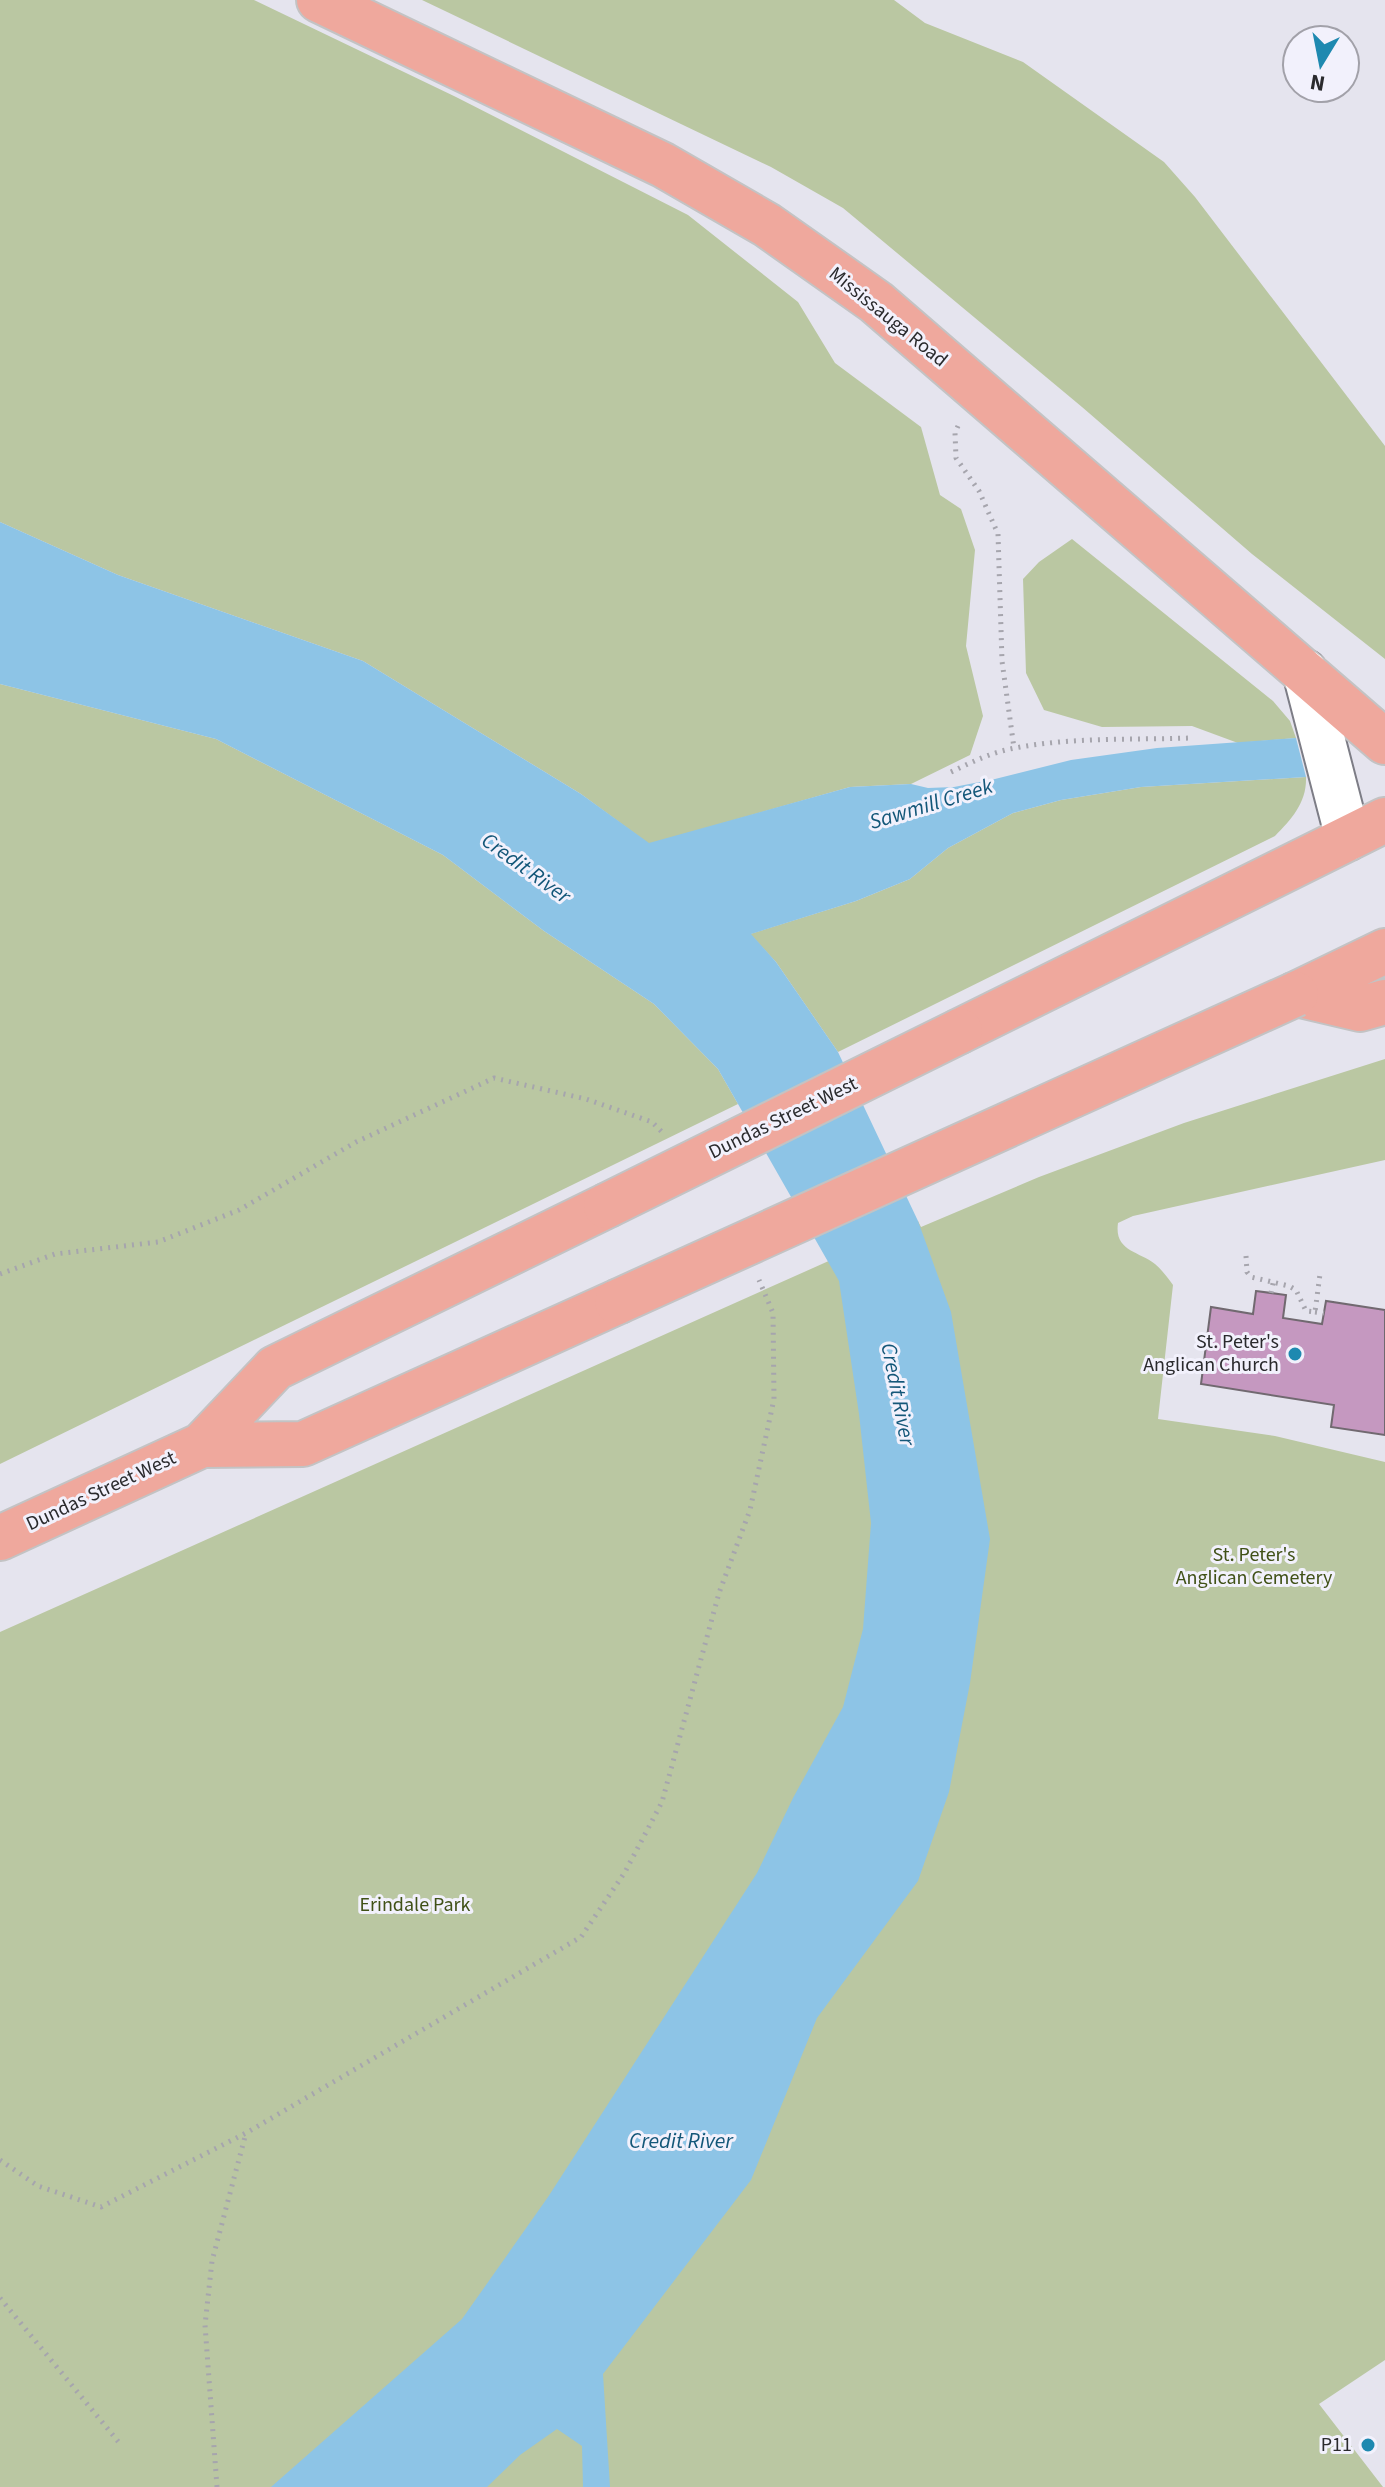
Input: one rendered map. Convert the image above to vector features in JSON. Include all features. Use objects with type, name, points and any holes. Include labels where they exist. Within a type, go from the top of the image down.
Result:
[{"type":"main road","name":"Mississauga Road","points":[[319,0],[663,165],[767,225],[876,302],[1385,742]]},
{"type":"main road","name":"Dundas Street West","points":[[0,1538],[202,1445],[275,1368],[1366,829]]},
{"type":"main road","name":"Dundas Street West","points":[[202,1445],[303,1444],[1385,951]]},
{"type":"main road","points":[[1296,994],[1360,1009],[1385,1002]]},
{"type":"street","points":[[1305,672],[1366,829]]},
{"type":"path","points":[[972,387],[955,433],[956,458],[979,491],[998,534],[1002,661],[1014,748]]},
{"type":"path","points":[[951,772],[980,758],[1014,748],[1064,742],[1190,738]]},
{"type":"path","points":[[1246,1256],[1247,1272],[1251,1277],[1289,1286],[1296,1290],[1306,1311],[1324,1313]]},
{"type":"path","points":[[1315,1312],[1320,1274]]},
{"type":"path","points":[[1271,1293],[1273,1283]]},
{"type":"path","points":[[0,2160],[38,2186],[101,2207],[246,2133],[581,1937]]},
{"type":"path","points":[[217,2487],[205,2325],[212,2261],[246,2133]]},
{"type":"path","points":[[0,2298],[121,2445]]},
{"type":"green space","points":[[0,0],[254,0],[456,97],[688,215],[798,302],[835,363],[921,427],[940,495],[961,509],[975,550],[966,646],[983,716],[970,755],[911,784],[850,787],[649,844],[581,794],[363,661],[118,575],[0,522]]},
{"type":"green space","points":[[422,0],[894,0],[925,23],[1023,62],[1164,162],[1195,197],[1385,446],[1385,659],[1252,554],[1082,407],[843,208],[771,167]]},
{"type":"green space","points":[[1072,539],[1273,701],[1290,721],[1296,738],[1238,743],[1192,726],[1102,727],[1044,710],[1026,673],[1023,579],[1039,562]]},
{"type":"green space","points":[[0,684],[216,739],[443,855],[544,931],[654,1004],[718,1069],[738,1104],[0,1464]]},
{"type":"green space","points":[[1306,777],[1301,802],[1275,836],[838,1052],[776,962],[750,934],[856,901],[910,879],[948,848],[1013,813],[1061,800],[1141,787]]},
{"type":"green space","points":[[1385,1059],[1385,1160],[1133,1216],[1118,1223],[1123,1245],[1155,1264],[1173,1285],[1158,1419],[1275,1436],[1385,1462],[1385,2360],[1319,2404],[1383,2487],[0,2487],[0,1632],[918,1221],[921,1227],[1039,1177],[1184,1123]]},
{"type":"water","name":"Credit River","points":[[0,522],[118,575],[363,661],[581,794],[649,843],[850,787],[911,784],[928,788],[954,787],[1071,760],[1157,748],[1296,738],[1306,777],[1141,787],[1061,800],[1013,813],[948,848],[910,879],[856,901],[751,934],[776,962],[838,1052],[918,1221],[951,1312],[990,1539],[970,1683],[949,1792],[918,1881],[817,2018],[751,2180],[603,2374],[610,2487],[583,2487],[582,2446],[557,2429],[520,2455],[487,2487],[271,2487],[462,2319],[548,2197],[757,1873],[793,1798],[843,1707],[863,1629],[871,1523],[839,1281],[718,1069],[654,1004],[544,931],[443,855],[216,739],[0,684]]},
{"type":"building","name":"St. Peter's Anglican Church","points":[[1256,1291],[1286,1295],[1283,1318],[1322,1324],[1326,1301],[1385,1310],[1385,1435],[1331,1427],[1334,1405],[1201,1384],[1211,1307],[1253,1314]]},
{"type":"place","name":"St. Peter's Anglican Church","points":[[1295,1354]]},
{"type":"place","name":"P11","points":[[1368,2445]]},
{"type":"water label","name":"Sawmill Creek","points":[[931,804]]},
{"type":"park label","name":"St. Peter's Anglican Cemetery","points":[[1254,1566]]},
{"type":"park label","name":"Erindale Park","points":[[415,1905]]}]
